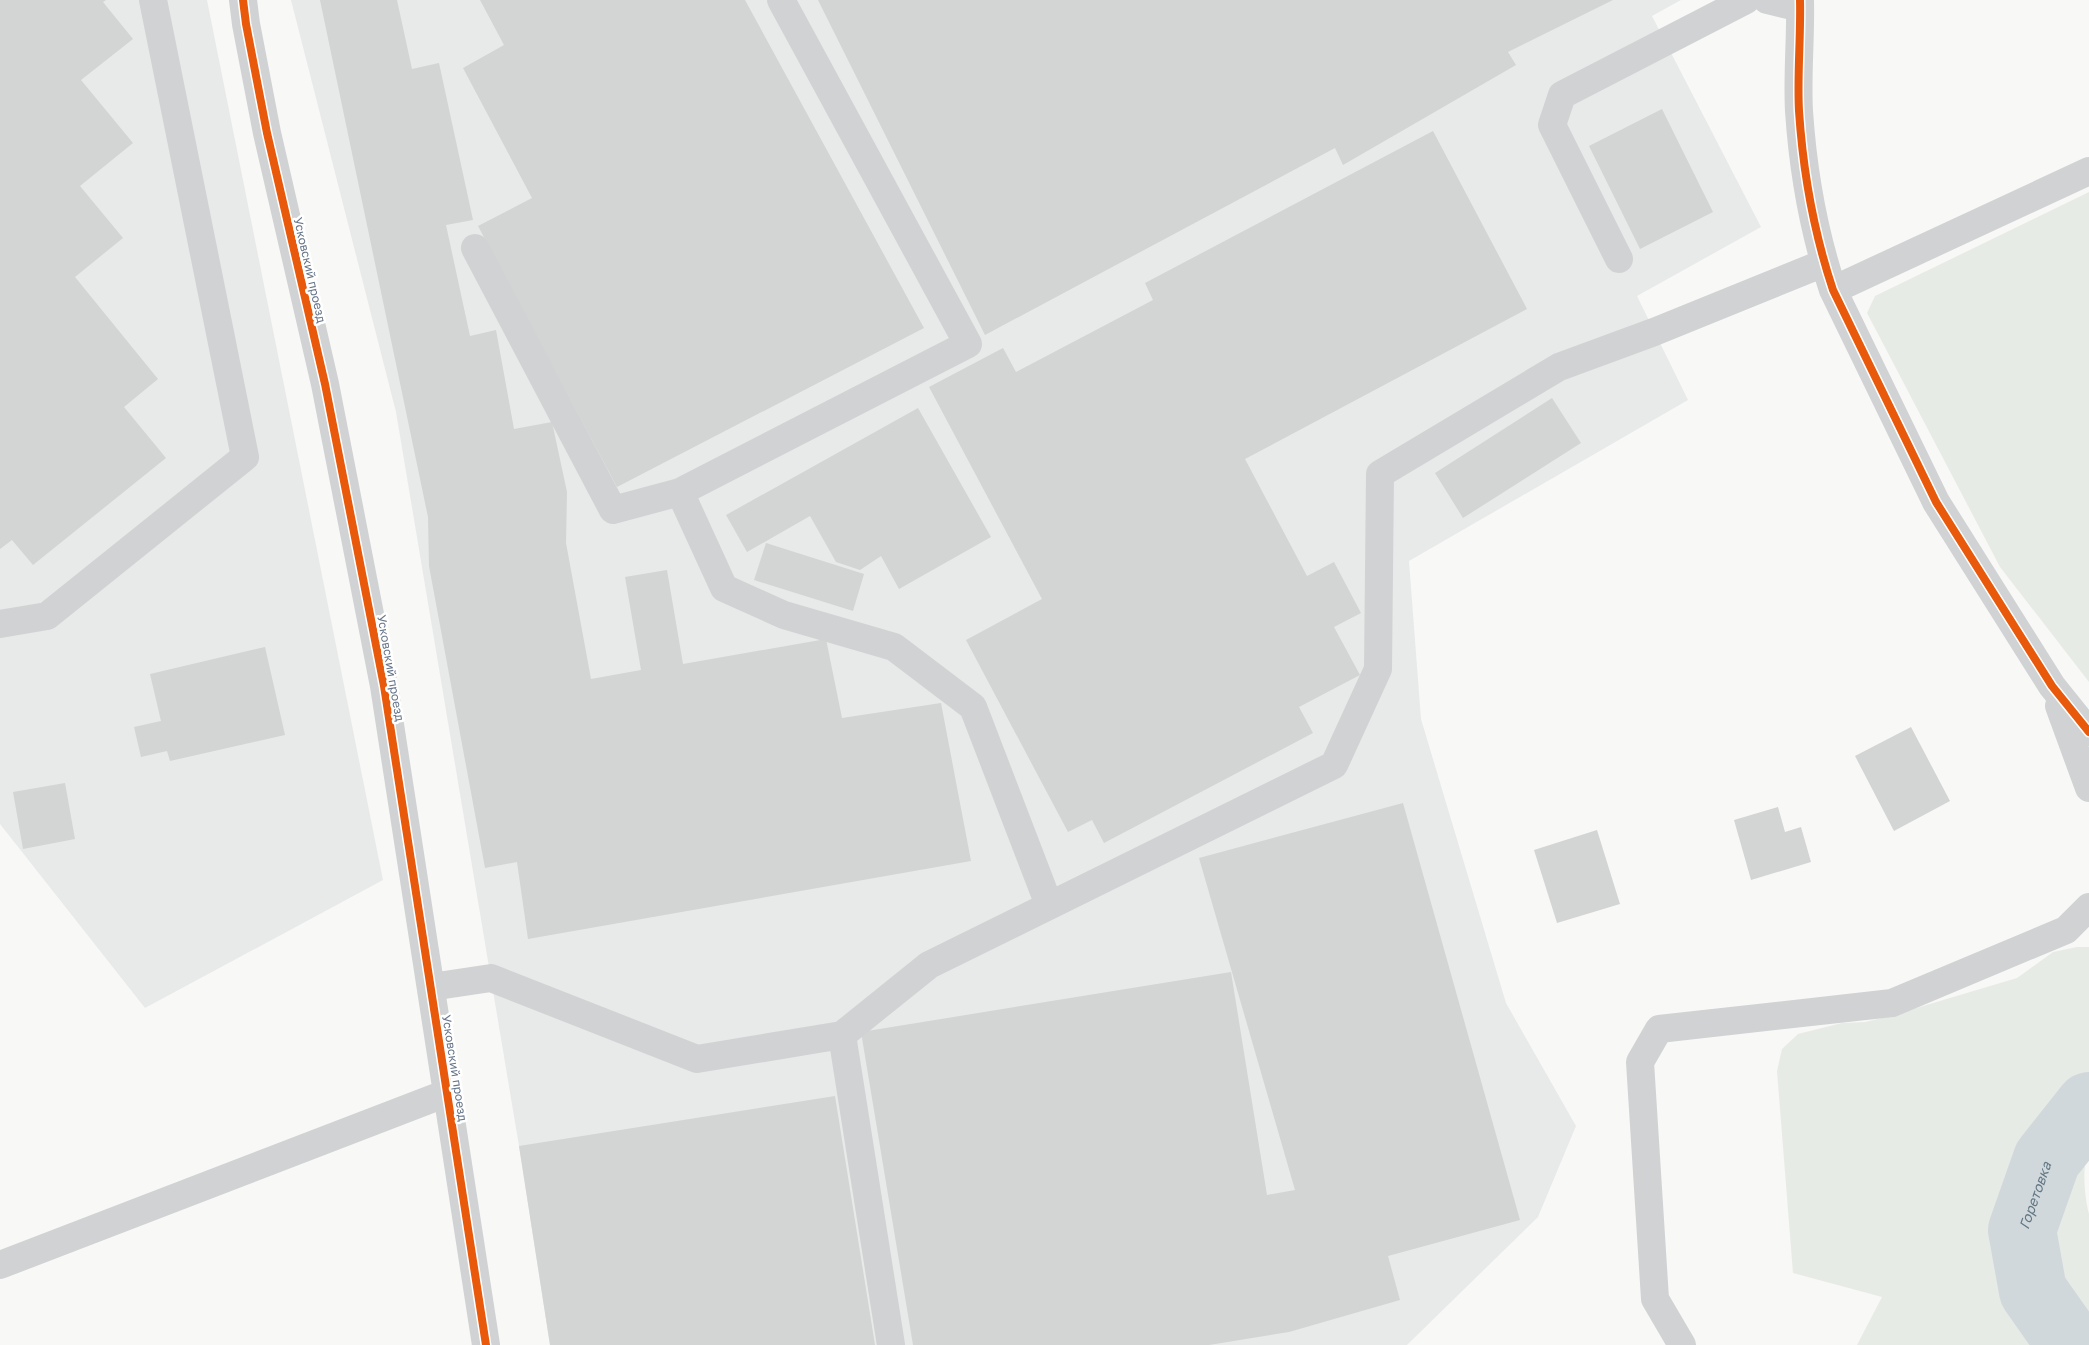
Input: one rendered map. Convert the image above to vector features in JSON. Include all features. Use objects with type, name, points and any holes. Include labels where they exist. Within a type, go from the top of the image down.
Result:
[{"type":"street","points":[[0,624],[47,616],[245,456],[153,0]]},
{"type":"street","name":"Усковский проезд","points":[[244,0],[246,24],[266,133],[326,384],[384,686],[486,1345]]},
{"type":"street","points":[[475,248],[613,510],[680,492],[968,344],[781,0]]},
{"type":"street","points":[[1619,259],[1552,125],[1562,95],[1746,0]]},
{"type":"street","points":[[1767,0],[1800,4],[1799,110],[1808,184],[1824,263],[1833,290],[1936,502],[2052,686],[2089,732]]},
{"type":"street","points":[[1833,290],[2089,171]]},
{"type":"street","points":[[431,988],[491,978],[697,1059],[842,1035],[929,965],[1334,765],[1378,669],[1380,474],[1560,367],[1654,332],[1824,263]]},
{"type":"street","points":[[680,492],[724,588],[784,614],[894,647],[973,707],[1050,906]]},
{"type":"street","points":[[2052,686],[2089,788]]},
{"type":"street","points":[[1682,1345],[1655,1299],[1640,1062],[1658,1029],[1892,1002],[2066,930],[2089,907]]},
{"type":"street","points":[[842,1035],[891,1345]]},
{"type":"street","points":[[0,1265],[447,1093]]},
{"type":"shaded area","points":[[0,0],[207,0],[383,880],[145,1008],[0,824]]},
{"type":"shaded area","points":[[291,0],[1681,0],[1652,16],[1761,227],[1637,296],[1688,400],[1409,561],[1421,719],[1506,1003],[1576,1126],[1538,1217],[1407,1345],[550,1345],[519,1146],[396,412]]},
{"type":"shaded area","points":[[2089,192],[2089,682],[2000,567],[1867,313],[1875,296]]},
{"type":"shaded area","points":[[2077,947],[2089,947],[2089,1152],[2084,1174],[2089,1214],[2089,1345],[1857,1345],[1882,1297],[1793,1273],[1777,1071],[1782,1049],[1798,1034],[1842,1023],[1865,1022],[1886,1017],[2017,978],[2053,952]]},
{"type":"building","points":[[0,0],[106,0],[103,2],[133,39],[81,80],[133,143],[80,186],[123,238],[75,277],[158,379],[124,407],[166,458],[33,565],[12,540],[0,549]]},
{"type":"building","points":[[320,0],[397,0],[412,69],[439,63],[473,220],[446,225],[470,336],[496,330],[514,429],[552,422],[567,492],[566,543],[591,679],[641,670],[625,577],[667,570],[683,664],[826,639],[842,718],[941,703],[971,861],[528,939],[517,862],[485,868],[429,566],[428,517]]},
{"type":"building","points":[[480,0],[745,0],[924,328],[617,487],[478,226],[532,198],[463,68],[504,45]]},
{"type":"building","points":[[818,0],[1613,0],[1508,52],[1516,65],[1343,165],[1335,148],[985,335]]},
{"type":"building","points":[[1662,109],[1713,212],[1640,249],[1589,146]]},
{"type":"building","points":[[1433,131],[1527,309],[1245,459],[1307,576],[1334,562],[1361,613],[1334,627],[1360,675],[1299,707],[1313,733],[1104,843],[1092,820],[1068,832],[966,640],[1042,599],[929,387],[1003,348],[1016,372],[1153,300],[1145,283]]},
{"type":"building","points":[[1552,398],[1581,443],[1463,518],[1435,473]]},
{"type":"building","points":[[918,408],[991,537],[899,589],[881,556],[860,570],[836,562],[810,516],[747,552],[726,515]]},
{"type":"building","points":[[766,543],[864,574],[853,611],[754,580]]},
{"type":"building","points":[[265,647],[285,735],[170,761],[167,751],[141,757],[134,727],[161,721],[150,674]]},
{"type":"building","points":[[1911,727],[1950,801],[1894,831],[1855,756]]},
{"type":"building","points":[[65,783],[75,839],[23,849],[13,792]]},
{"type":"building","points":[[1403,803],[1520,1220],[1388,1256],[1400,1300],[1289,1332],[1209,1345],[913,1345],[861,1032],[1231,972],[1267,1195],[1295,1190],[1199,858]]},
{"type":"building","points":[[1778,807],[1785,832],[1801,827],[1811,862],[1751,880],[1734,820]]},
{"type":"building","points":[[1597,830],[1620,904],[1557,923],[1534,850]]},
{"type":"building","points":[[835,1096],[875,1345],[550,1345],[519,1146]]},
{"type":"waterway","name":"Горетовка","points":[[2071,1345],[2033,1291],[2022,1230],[2047,1159],[2089,1106]]},
{"type":"cycle path","points":[[243,0],[267,133],[325,384],[384,686],[486,1345]]},
{"type":"cycle path","points":[[1800,0],[1799,111],[1803,156],[1810,202],[1833,290],[1936,502],[2052,686],[2089,732]]}]
